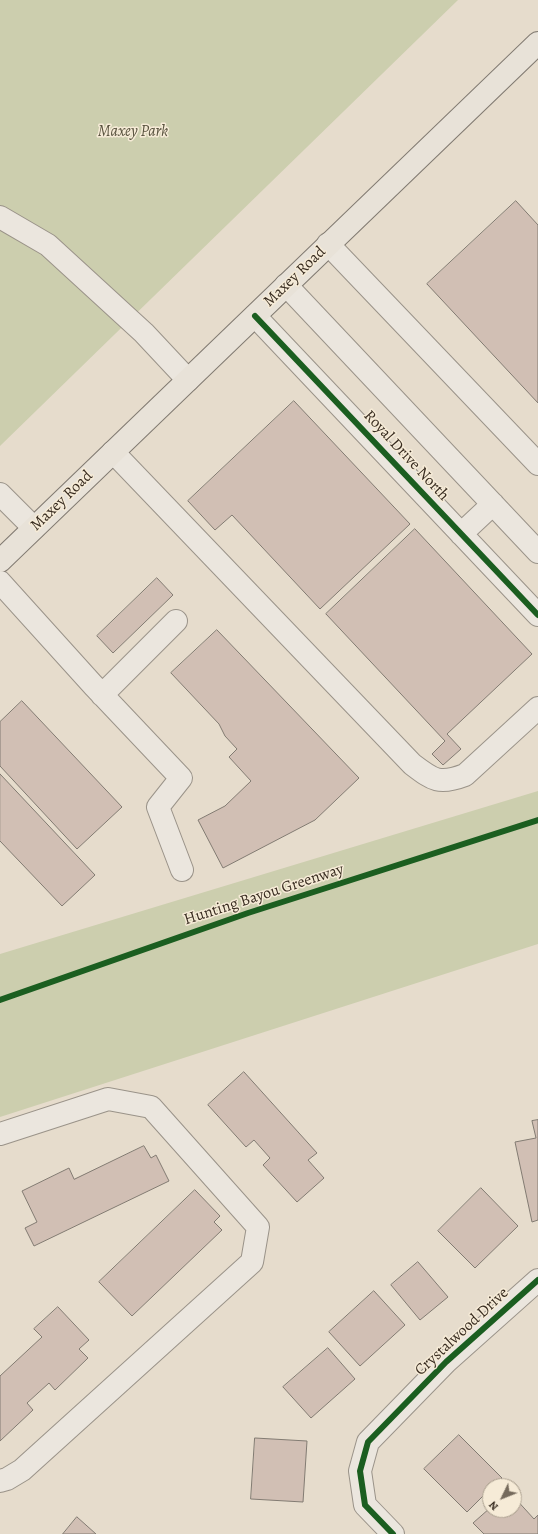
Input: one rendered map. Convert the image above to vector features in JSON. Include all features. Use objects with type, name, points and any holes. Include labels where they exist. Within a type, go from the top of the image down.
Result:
[{"type":"main road","name":"Maxey Road","points":[[0,561],[538,43]]},
{"type":"street","points":[[0,217],[48,245],[144,333],[188,380]]},
{"type":"street","points":[[328,244],[538,464]]},
{"type":"street","name":"Royal Drive North","points":[[286,285],[538,552]]},
{"type":"street","name":"Royal Drive North","points":[[255,316],[538,615]]},
{"type":"street","points":[[113,452],[412,764],[431,778],[450,781],[465,775],[538,708]]},
{"type":"street","points":[[0,494],[34,528]]},
{"type":"street","points":[[461,534],[493,504]]},
{"type":"street","points":[[0,582],[102,694],[182,778],[158,808],[182,870]]},
{"type":"street","points":[[102,694],[176,621]]},
{"type":"street","points":[[0,1134],[108,1099],[151,1107],[258,1227],[252,1262],[22,1470],[7,1479],[0,1481]]},
{"type":"street","name":"Crystalwood Drive","points":[[392,1534],[365,1505],[360,1471],[368,1442],[446,1362],[538,1280]]},
{"type":"green space","name":"Maxey Park","points":[[0,0],[458,0],[0,446]]},
{"type":"green space","points":[[538,791],[538,944],[0,1117],[0,954]]},
{"type":"building","points":[[516,201],[538,225],[538,403],[427,284]]},
{"type":"building","points":[[294,401],[410,524],[320,609],[232,515],[215,530],[188,501]]},
{"type":"building","points":[[415,529],[532,654],[447,734],[461,749],[443,765],[432,754],[445,741],[326,614]]},
{"type":"building","points":[[157,578],[173,595],[113,653],[97,636]]},
{"type":"building","points":[[217,630],[359,778],[315,820],[223,868],[198,820],[225,806],[251,781],[229,757],[237,749],[225,736],[219,724],[171,673]]},
{"type":"building","points":[[22,701],[122,807],[77,849],[0,766],[0,722]]},
{"type":"building","points":[[0,774],[95,875],[62,906],[0,841]]},
{"type":"building","points":[[244,1072],[317,1153],[308,1160],[324,1178],[297,1202],[263,1165],[270,1158],[254,1140],[246,1147],[208,1105]]},
{"type":"building","points":[[538,1120],[538,1220],[532,1222],[515,1142],[536,1138],[532,1121]]},
{"type":"building","points":[[144,1146],[151,1158],[156,1155],[169,1181],[34,1246],[25,1228],[37,1222],[22,1191],[69,1168],[74,1179]]},
{"type":"building","points":[[481,1188],[518,1226],[475,1268],[438,1231]]},
{"type":"building","points":[[195,1190],[220,1216],[214,1222],[222,1230],[132,1316],[99,1282]]},
{"type":"building","points":[[418,1262],[448,1297],[420,1320],[391,1285]]},
{"type":"building","points":[[374,1291],[405,1325],[360,1366],[329,1332]]},
{"type":"building","points":[[58,1307],[89,1340],[79,1349],[88,1358],[55,1390],[49,1383],[27,1403],[33,1410],[0,1441],[0,1376],[42,1337],[34,1329]]},
{"type":"building","points":[[328,1348],[355,1379],[311,1418],[283,1387]]},
{"type":"building","points":[[459,1435],[502,1478],[482,1478],[482,1497],[467,1512],[424,1469]]},
{"type":"building","points":[[255,1438],[307,1441],[303,1502],[251,1499]]},
{"type":"building","points":[[522,1506],[534,1519],[538,1515],[538,1534],[484,1534],[473,1523],[482,1515],[482,1518],[522,1518]]},
{"type":"building","points":[[77,1517],[96,1534],[63,1534]]},
{"type":"cycle path","points":[[255,316],[538,615]]},
{"type":"cycle path","name":"Hunting Bayou Greenway","points":[[0,1000],[248,913],[538,820]]},
{"type":"cycle path","points":[[393,1534],[365,1505],[360,1471],[368,1442],[446,1362],[538,1280]]}]
